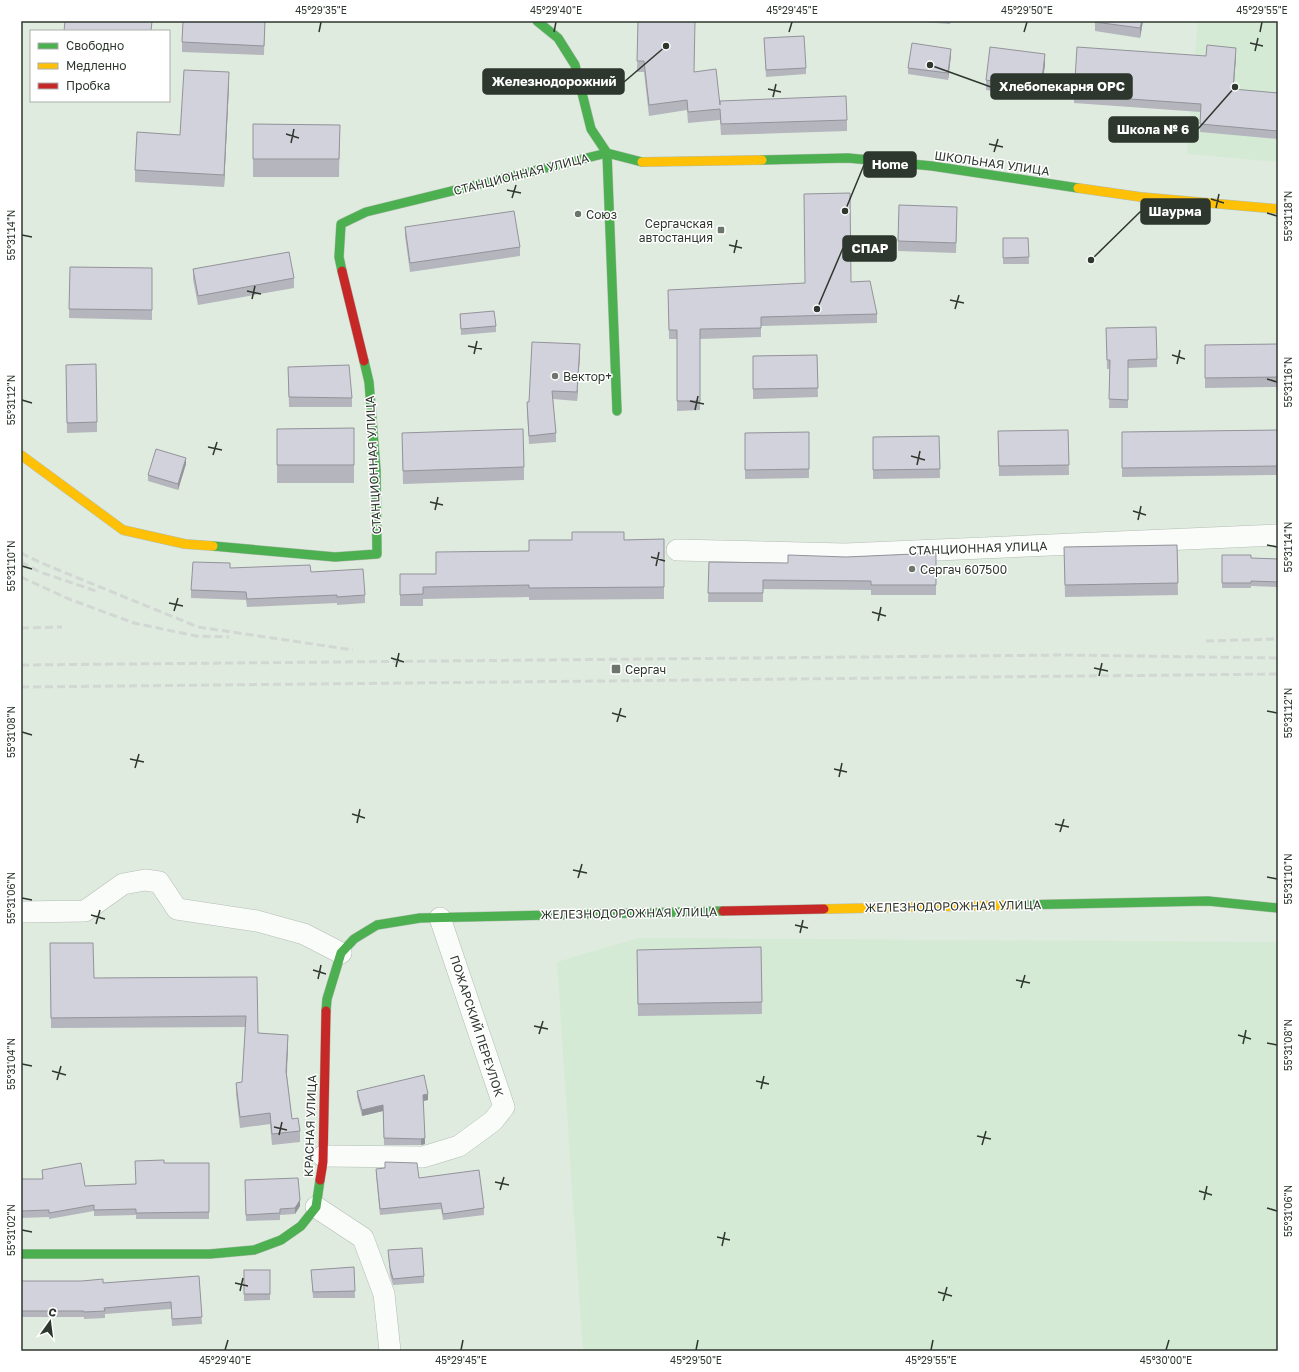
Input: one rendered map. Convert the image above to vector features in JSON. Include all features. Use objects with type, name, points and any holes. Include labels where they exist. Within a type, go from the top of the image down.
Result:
[{"type":"street","points":[[537,21],[558,38],[575,65],[591,129],[607,153],[617,411]]},
{"type":"street","name":"ШКОЛЬНАЯ УЛИЦА","points":[[607,153],[641,162],[848,158],[932,166],[1141,197],[1278,209]]},
{"type":"street","name":"СТАНЦИОННАЯ УЛИЦА","points":[[21,455],[123,530],[185,544],[335,557],[377,554],[376,470],[369,382],[339,257],[341,224],[366,212],[607,153]]},
{"type":"street","name":"СТАНЦИОННАЯ УЛИЦА","points":[[677,550],[845,554],[1278,535]]},
{"type":"street","points":[[21,912],[85,911],[123,884],[145,880],[159,882],[177,909],[257,921],[304,934],[341,953]]},
{"type":"street","name":"ЖЕЛЕЗНОДОРОЖНАЯ УЛИЦА","points":[[341,953],[354,939],[377,925],[420,918],[1208,901],[1278,908]]},
{"type":"street","name":"ПОЖАРСКИЙ ПЕРЕУЛОК","points":[[323,1156],[423,1157],[459,1146],[493,1121],[504,1107],[440,918]]},
{"type":"street","name":"КРАСНАЯ УЛИЦА","points":[[316,1207],[323,1156],[327,999],[341,953]]},
{"type":"street","points":[[21,1254],[210,1254],[254,1250],[281,1240],[301,1226],[316,1207],[362,1238],[384,1294],[390,1351]]},
{"type":"shaded area","points":[[1198,21],[1278,21],[1278,162],[1187,154]]},
{"type":"shaded area","points":[[638,938],[1278,942],[1278,1351],[583,1351],[557,962]]},
{"type":"building","points":[[65,21],[152,21],[151,30],[64,30]]},
{"type":"building","points":[[183,21],[265,21],[264,46],[182,42]]},
{"type":"building","points":[[638,21],[695,21],[694,72],[716,69],[720,105],[720,101],[846,96],[847,120],[721,124],[720,109],[688,112],[687,100],[649,105],[644,61],[637,61]]},
{"type":"building","points":[[1095,21],[1142,21],[1140,28]]},
{"type":"building","points":[[804,36],[806,68],[766,70],[764,38]]},
{"type":"building","points":[[912,43],[951,49],[948,73],[908,68]]},
{"type":"building","points":[[1207,45],[1236,48],[1233,89],[1278,93],[1278,131],[1200,124],[1201,104],[1074,95],[1077,47],[1206,56]]},
{"type":"building","points":[[990,47],[1045,54],[1041,88],[986,80]]},
{"type":"building","points":[[184,70],[229,72],[224,175],[135,170],[137,132],[180,135]]},
{"type":"building","points":[[253,124],[340,125],[339,159],[253,159]]},
{"type":"building","points":[[850,193],[851,282],[870,281],[877,314],[761,317],[761,328],[700,329],[700,401],[677,401],[677,330],[669,330],[668,290],[805,283],[804,194]]},
{"type":"building","points":[[899,205],[957,207],[956,243],[898,241]]},
{"type":"building","points":[[514,211],[520,247],[410,263],[405,227]]},
{"type":"building","points":[[1003,238],[1028,238],[1029,257],[1003,258]]},
{"type":"building","points":[[289,252],[294,278],[198,296],[193,269]]},
{"type":"building","points":[[70,267],[152,268],[152,310],[69,309]]},
{"type":"building","points":[[494,311],[496,326],[461,329],[460,314]]},
{"type":"building","points":[[1156,327],[1157,359],[1128,360],[1128,400],[1109,399],[1110,360],[1107,360],[1106,328]]},
{"type":"building","points":[[532,342],[580,344],[577,392],[552,391],[556,433],[529,436],[527,402],[529,402]]},
{"type":"building","points":[[1278,344],[1278,377],[1205,378],[1205,345]]},
{"type":"building","points":[[817,355],[818,388],[753,389],[753,356]]},
{"type":"building","points":[[96,364],[97,422],[67,423],[66,365]]},
{"type":"building","points":[[349,365],[352,398],[289,397],[288,367]]},
{"type":"building","points":[[354,428],[354,465],[277,465],[277,429]]},
{"type":"building","points":[[523,429],[524,467],[403,471],[402,433]]},
{"type":"building","points":[[1068,430],[1069,465],[999,466],[998,431]]},
{"type":"building","points":[[1278,430],[1278,466],[1122,468],[1122,432]]},
{"type":"building","points":[[809,432],[809,469],[745,470],[745,433]]},
{"type":"building","points":[[939,436],[940,469],[873,470],[873,437]]},
{"type":"building","points":[[156,449],[186,458],[178,484],[148,475]]},
{"type":"building","points":[[572,532],[624,532],[624,540],[664,539],[664,587],[529,588],[529,585],[423,587],[423,594],[400,595],[400,574],[436,574],[436,552],[529,551],[529,540],[572,540]]},
{"type":"building","points":[[1177,545],[1178,583],[1065,585],[1064,547]]},
{"type":"building","points":[[936,553],[936,585],[871,585],[871,581],[763,580],[763,593],[708,593],[709,562],[788,563],[788,555],[846,557]]},
{"type":"building","points":[[1222,555],[1251,555],[1251,558],[1278,559],[1278,582],[1251,581],[1251,583],[1222,583]]},
{"type":"building","points":[[193,562],[230,563],[230,568],[310,565],[311,572],[363,569],[365,595],[247,599],[246,592],[191,590]]},
{"type":"building","points":[[50,943],[93,943],[94,978],[257,977],[258,1033],[288,1035],[286,1071],[292,1119],[298,1118],[300,1131],[272,1134],[270,1113],[240,1117],[236,1083],[242,1082],[246,1016],[51,1018]]},
{"type":"building","points":[[761,947],[762,1002],[638,1004],[637,950]]},
{"type":"building","points":[[424,1075],[428,1094],[423,1095],[425,1138],[384,1138],[383,1105],[362,1110],[357,1091]]},
{"type":"building","points":[[164,1160],[164,1163],[209,1163],[209,1212],[136,1213],[136,1209],[94,1210],[94,1205],[49,1213],[49,1210],[21,1211],[21,1179],[43,1179],[42,1170],[81,1163],[85,1186],[136,1184],[135,1161]]},
{"type":"building","points":[[385,1162],[417,1163],[419,1178],[479,1170],[484,1208],[443,1214],[441,1203],[380,1209],[376,1169],[385,1168]]},
{"type":"building","points":[[298,1178],[300,1200],[295,1208],[280,1209],[280,1213],[246,1215],[245,1180]]},
{"type":"building","points":[[422,1248],[424,1276],[393,1279],[388,1250]]},
{"type":"building","points":[[354,1267],[355,1291],[313,1292],[311,1270]]},
{"type":"building","points":[[244,1270],[270,1270],[270,1294],[244,1294]]},
{"type":"building","points":[[199,1276],[202,1317],[172,1319],[171,1302],[104,1308],[105,1311],[21,1311],[21,1281],[82,1281],[103,1279],[103,1283]]},
{"type":"railway","points":[[21,553],[39,562],[198,627],[353,650]]},
{"type":"railway","points":[[21,562],[40,572],[96,591]]},
{"type":"railway","points":[[21,577],[69,599],[134,623],[196,636],[229,637]]},
{"type":"railway","points":[[21,628],[62,627]]},
{"type":"railway","points":[[1206,641],[1278,639]]},
{"type":"railway","points":[[21,665],[1066,655],[1278,658]]},
{"type":"railway","points":[[21,687],[1278,674]]},
{"type":"traffic: fast","points":[[537,21],[558,38],[575,65],[591,129],[607,153],[617,411]]},
{"type":"traffic: fast","points":[[342,271],[339,257],[341,224],[366,212],[607,153],[642,162]]},
{"type":"traffic: fast","points":[[762,160],[848,158],[932,166],[1078,188]]},
{"type":"traffic: fast","points":[[213,546],[335,557],[377,554],[376,470],[369,382],[364,361]]},
{"type":"traffic: fast","points":[[1014,905],[1208,901],[1278,908]]},
{"type":"traffic: fast","points":[[326,1011],[327,999],[341,953],[354,939],[377,925],[420,918],[723,911]]},
{"type":"traffic: fast","points":[[21,1254],[210,1254],[254,1250],[281,1240],[301,1226],[316,1207],[320,1180]]},
{"type":"traffic: slow","points":[[642,162],[762,160]]},
{"type":"traffic: slow","points":[[1078,188],[1141,197],[1278,209]]},
{"type":"traffic: slow","points":[[21,455],[123,530],[185,544],[213,546]]},
{"type":"traffic: slow","points":[[824,909],[1014,905]]},
{"type":"traffic: jam","points":[[342,271],[364,361]]},
{"type":"traffic: jam","points":[[723,911],[824,909]]},
{"type":"traffic: jam","points":[[320,1180],[323,1162],[326,1011]]},
{"type":"place","name":"Железнодорожний","points":[[666,46]]},
{"type":"place","name":"Хлебопекарня ОРС","points":[[930,65]]},
{"type":"place","name":"Школа № 6","points":[[1235,87]]},
{"type":"place","name":"Home","points":[[845,211]]},
{"type":"place","name":"Союз","points":[[578,214]]},
{"type":"place","name":"Сергачская автостанция","points":[[721,230]]},
{"type":"place","name":"Шаурма","points":[[1091,260]]},
{"type":"place","name":"СПАР","points":[[817,309]]},
{"type":"place","name":"Вектор+","points":[[555,376]]},
{"type":"place","name":"Сергач 607500","points":[[912,569]]},
{"type":"place","name":"Сергач","points":[[616,669]]}]
